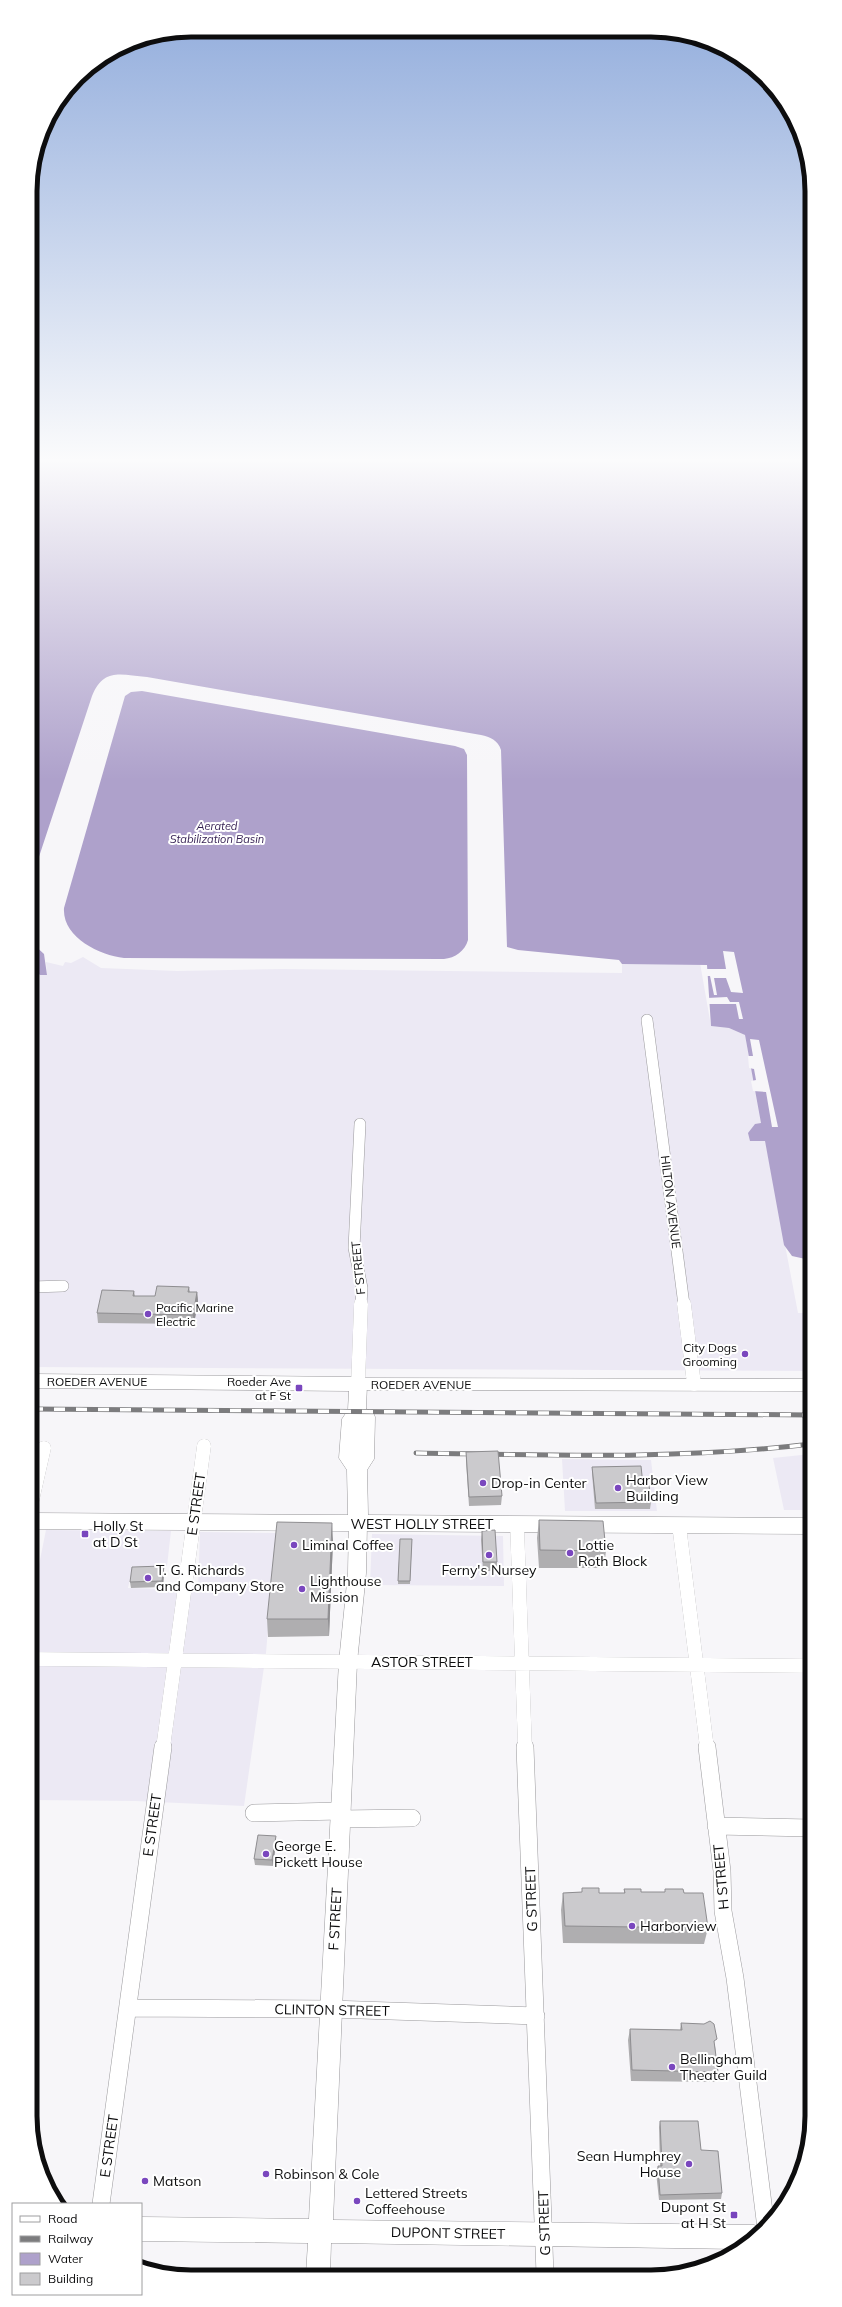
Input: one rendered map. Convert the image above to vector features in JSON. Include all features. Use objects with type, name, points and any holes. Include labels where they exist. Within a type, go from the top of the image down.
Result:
[{"type":"main road","name":"ROEDER AVENUE","points":[[37,1381],[358,1384]]},
{"type":"main road","name":"F STREET","points":[[358,1384],[357,1412],[351,1419],[350,1458],[357,1468],[358,1523]]},
{"type":"main road","name":"WEST HOLLY STREET","points":[[37,1521],[805,1526]]},
{"type":"street","name":"HILTON AVENUE","points":[[647,1020],[694,1384]]},
{"type":"street","name":"F STREET","points":[[358,1384],[362,1288],[354,1248],[360,1124]]},
{"type":"street","points":[[37,1287],[63,1286]]},
{"type":"street","name":"ROEDER AVENUE","points":[[358,1384],[805,1385]]},
{"type":"street","name":"E STREET","points":[[101,2203],[204,1446]]},
{"type":"street","points":[[37,1479],[44,1448]]},
{"type":"street","name":"F STREET","points":[[318,2270],[348,1662],[357,1573],[358,1523]]},
{"type":"street","name":"G STREET","points":[[518,1524],[546,2270]]},
{"type":"street","name":"H STREET","points":[[679,1525],[722,1871],[723,1911],[735,1978],[765,2220]]},
{"type":"street","name":"ASTOR STREET","points":[[37,1659],[805,1666]]},
{"type":"street","points":[[254,1813],[412,1818]]},
{"type":"street","points":[[716,1826],[805,1828]]},
{"type":"street","name":"CLINTON STREET","points":[[128,2008],[331,2009],[536,2016]]},
{"type":"street","name":"DUPONT STREET","points":[[142,2229],[746,2237]]},
{"type":"shaded area","points":[[83,957],[101,968],[177,971],[283,969],[622,973],[622,964],[700,963],[711,1026],[729,1028],[745,1035],[798,1313],[805,1313],[805,1371],[37,1367],[37,972],[40,975],[47,975],[46,962],[63,966],[65,962],[71,963]]},
{"type":"shaded area","points":[[805,1455],[805,1510],[784,1510],[773,1458]]},
{"type":"shaded area","points":[[562,1459],[651,1460],[657,1511],[565,1511]]},
{"type":"shaded area","points":[[46,1530],[171,1531],[167,1566],[133,1566],[128,1588],[169,1589],[198,1589],[200,1532],[276,1533],[266,1653],[244,1806],[135,1801],[37,1800],[37,1575]]},
{"type":"shaded area","points":[[372,1534],[503,1536],[504,1586],[370,1585]]},
{"type":"water","points":[[37,565],[805,565],[805,1259],[792,1256],[784,1245],[765,1141],[750,1141],[748,1133],[755,1124],[761,1123],[745,1035],[729,1028],[711,1026],[707,965],[622,964],[619,960],[518,950],[507,947],[501,750],[496,741],[481,735],[147,677],[121,674],[108,677],[102,681],[92,696],[37,863]]},
{"type":"water","name":"Aerated Stabilization Basin","points":[[142,691],[455,746],[464,749],[467,755],[468,940],[462,951],[456,955],[444,959],[124,958],[104,953],[84,943],[69,928],[65,918],[64,908],[125,696],[131,692]]},
{"type":"water","points":[[37,948],[44,954],[47,975],[40,975],[37,972]]},
{"type":"pier","points":[[723,951],[734,952],[743,993],[731,992],[726,978],[714,978],[717,995],[714,995],[710,976],[706,976],[706,969],[726,969]]},
{"type":"pier","points":[[727,997],[730,1002],[739,1002],[743,1019],[739,1019],[736,1004],[707,1004],[707,998]]},
{"type":"pier","points":[[750,1039],[759,1040],[778,1127],[772,1127],[766,1092],[753,1091],[751,1081],[756,1080],[754,1069],[749,1068],[748,1056],[753,1056]]},
{"type":"building","points":[[157,1286],[189,1287],[188,1292],[197,1292],[193,1315],[97,1313],[102,1290],[134,1291],[133,1296],[155,1296]]},
{"type":"building","name":"Drop-in Center","points":[[498,1451],[502,1496],[469,1497],[466,1452]]},
{"type":"building","name":"Harbor View Building","points":[[641,1466],[643,1485],[649,1485],[651,1502],[596,1503],[592,1467]]},
{"type":"building","points":[[539,1520],[603,1521],[606,1551],[540,1550]]},
{"type":"building","name":"Lighthouse Mission","points":[[277,1522],[332,1523],[328,1619],[267,1619]]},
{"type":"building","name":"Ferny's Nursey","points":[[495,1530],[497,1562],[483,1562],[482,1531]]},
{"type":"building","points":[[400,1539],[412,1539],[410,1581],[398,1581]]},
{"type":"building","points":[[164,1566],[162,1581],[130,1582],[132,1567]]},
{"type":"building","name":"George E. Pickett House","points":[[258,1835],[276,1836],[272,1860],[254,1859]]},
{"type":"building","points":[[582,1888],[599,1888],[599,1893],[625,1893],[624,1889],[641,1889],[641,1892],[665,1892],[665,1889],[683,1889],[684,1893],[703,1893],[708,1928],[565,1926],[563,1893],[582,1892]]},
{"type":"building","name":"Bellingham Theater Guild","points":[[710,2021],[714,2024],[717,2039],[714,2041],[718,2072],[632,2070],[630,2029],[682,2030],[681,2023],[704,2024]]},
{"type":"building","name":"Sean Humphrey House","points":[[660,2121],[698,2121],[701,2150],[718,2151],[722,2193],[660,2195],[658,2166],[662,2166]]},
{"type":"railway","points":[[37,1409],[805,1415]]},
{"type":"railway","points":[[416,1453],[564,1455],[663,1454],[762,1449],[805,1445]]},
{"type":"place","name":"Pacific Marine Electric","points":[[148,1314]]},
{"type":"place","name":"City Dogs Grooming","points":[[745,1354]]},
{"type":"place","name":"Roeder Ave at F St","points":[[299,1388]]},
{"type":"place","name":"Drop-in Center","points":[[483,1483]]},
{"type":"place","name":"Harbor View Building","points":[[618,1488]]},
{"type":"place","name":"Holly St at D St","points":[[85,1534]]},
{"type":"place","name":"Liminal Coffee","points":[[294,1545]]},
{"type":"place","name":"Lottie Roth Block","points":[[570,1553]]},
{"type":"place","name":"Ferny's Nursey","points":[[489,1555]]},
{"type":"place","name":"T. G. Richards and Company Store","points":[[148,1578]]},
{"type":"place","name":"Lighthouse Mission","points":[[302,1589]]},
{"type":"place","name":"George E. Pickett House","points":[[266,1854]]},
{"type":"place","name":"Harborview","points":[[632,1926]]},
{"type":"place","name":"Bellingham Theater Guild","points":[[672,2067]]},
{"type":"place","name":"Sean Humphrey House","points":[[689,2164]]},
{"type":"place","name":"Robinson & Cole","points":[[266,2174]]},
{"type":"place","name":"Matson","points":[[145,2181]]},
{"type":"place","name":"Lettered Streets Coffeehouse","points":[[357,2201]]},
{"type":"place","name":"Dupont St at H St","points":[[734,2215]]}]
